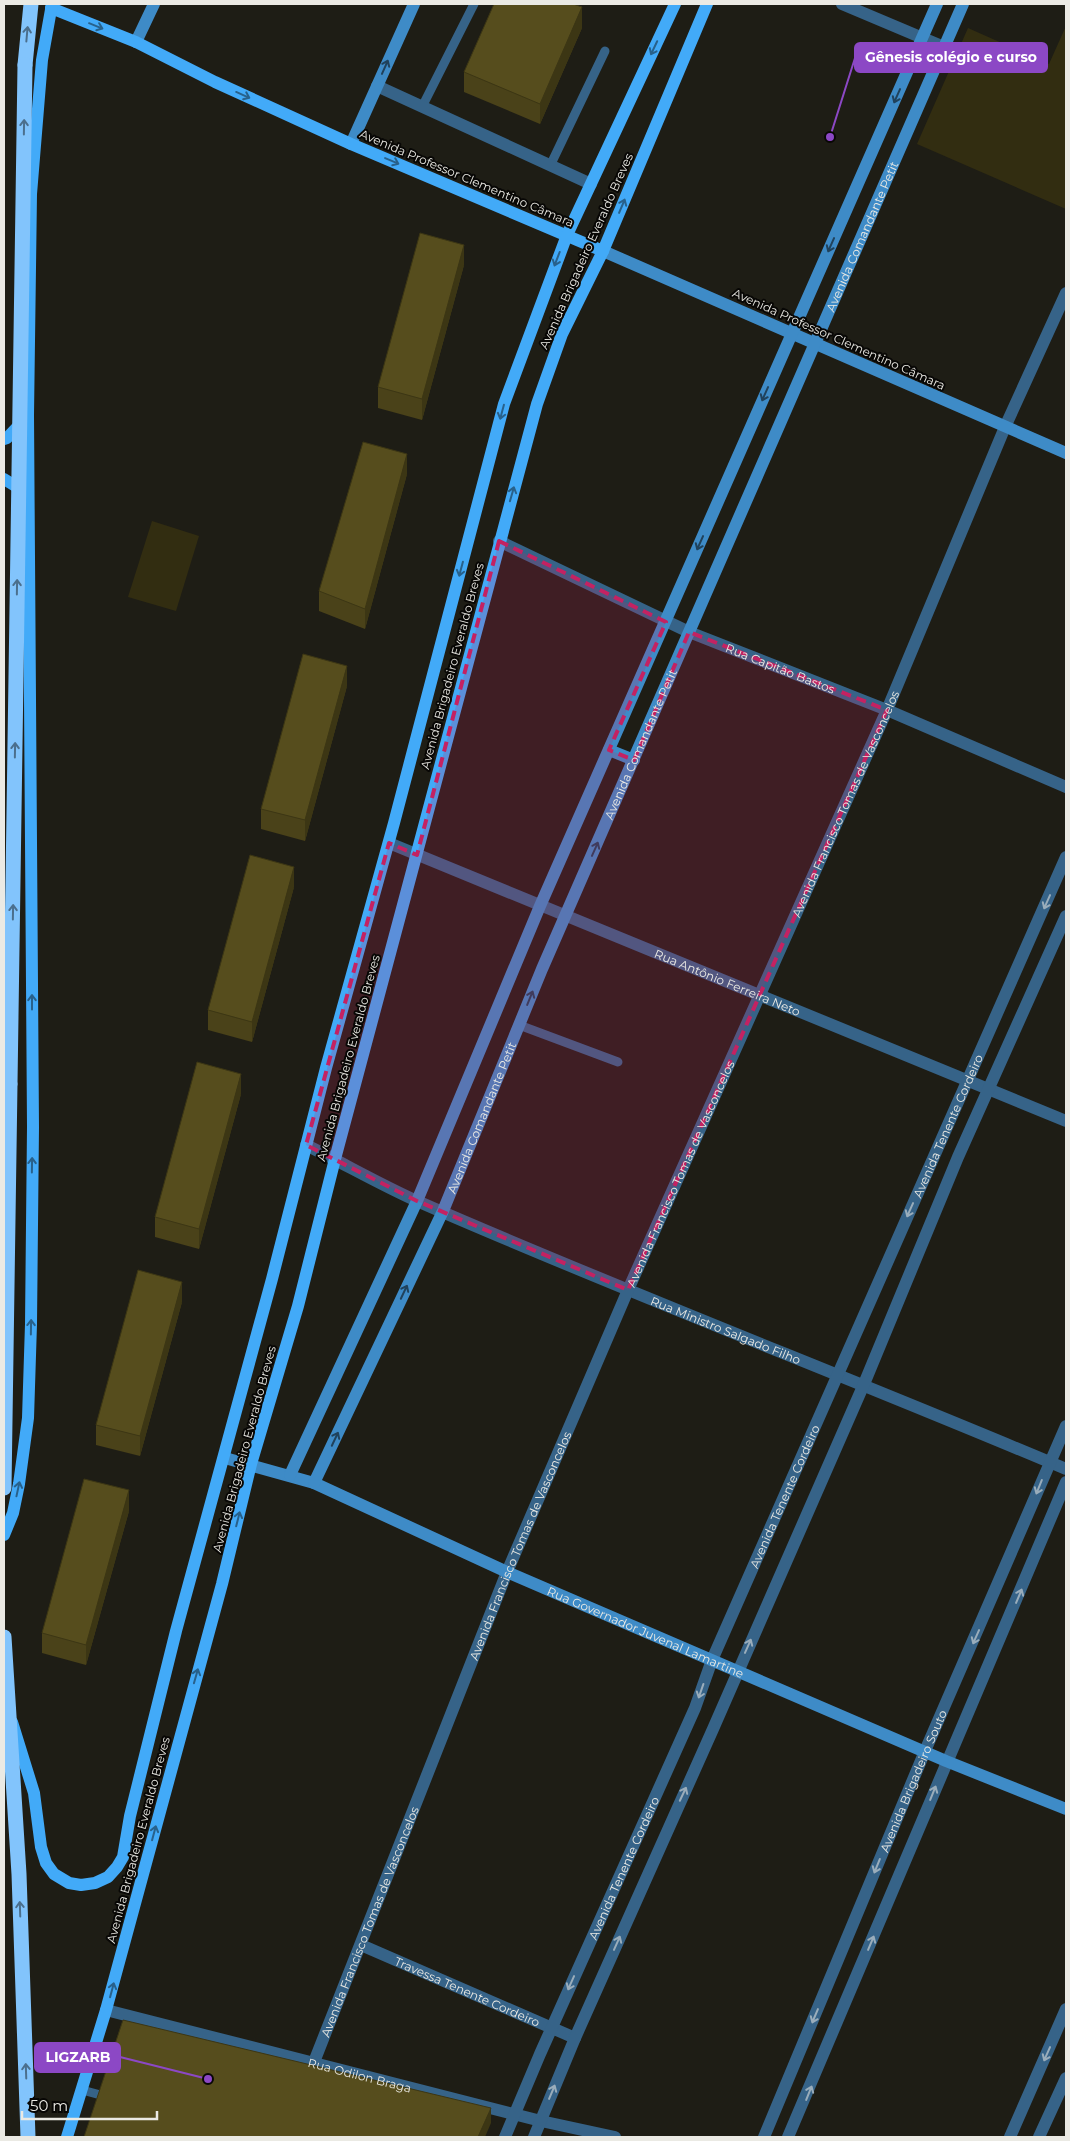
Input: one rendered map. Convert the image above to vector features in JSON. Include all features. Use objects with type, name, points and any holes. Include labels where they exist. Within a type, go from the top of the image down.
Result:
[{"type":"highway","points":[[4,1488],[25,65],[31,4]]},
{"type":"highway","points":[[4,1637],[11,1718],[20,1874],[28,2137]]},
{"type":"main road","name":"Avenida Brigadeiro Everaldo Breves","points":[[11,1718],[34,1793],[41,1848],[46,1863],[54,1874],[69,1882],[81,1885],[95,1883],[108,1876],[123,1857],[130,1816],[174,1640],[225,1458],[306,1146],[389,843],[504,404],[567,236],[675,4]]},
{"type":"main road","name":"Avenida Brigadeiro Everaldo Breves","points":[[67,2137],[106,2010],[222,1584],[251,1464],[298,1306],[335,1159],[537,404],[562,334],[603,251],[707,4]]},
{"type":"main road","name":"Avenida Professor Clementino Câmara","points":[[51,6],[136,42],[214,82],[351,144],[603,251]]},
{"type":"main road","points":[[4,1536],[20,1484],[28,1418],[31,1324],[33,1117],[28,415],[31,194],[42,60],[51,6]]},
{"type":"main road","points":[[4,439],[28,415]]},
{"type":"main road","points":[[4,479],[29,495]]},
{"type":"street","points":[[136,42],[154,4]]},
{"type":"street","points":[[351,144],[414,4]]},
{"type":"street","points":[[842,4],[944,47]]},
{"type":"street","name":"Avenida Comandante Petit","points":[[290,1475],[417,1201],[540,906],[937,4]]},
{"type":"street","name":"Avenida Comandante Petit","points":[[314,1483],[443,1211],[519,1025],[814,342],[963,4]]},
{"type":"street","points":[[377,86],[590,184]]},
{"type":"street","name":"Avenida Professor Clementino Câmara","points":[[603,251],[1066,453]]},
{"type":"street","name":"Avenida Francisco Tomas de Vasconcelos","points":[[314,2062],[507,1572],[628,1290],[888,710],[1005,427],[1066,293]]},
{"type":"street","name":"Rua Capitão Bastos","points":[[499,541],[689,632],[888,710],[1066,787]]},
{"type":"street","points":[[609,750],[634,760]]},
{"type":"street","name":"Rua Antônio Ferreira Neto","points":[[389,843],[1066,1121]]},
{"type":"street","name":"Avenida Tenente Cordeiro","points":[[505,2137],[551,2028],[691,1717],[712,1660],[1066,857]]},
{"type":"street","name":"Avenida Tenente Cordeiro","points":[[534,2137],[575,2038],[864,1384],[958,1157],[1066,916]]},
{"type":"street","name":"Rua Ministro Salgado Filho","points":[[306,1146],[417,1201],[628,1290],[838,1373],[1066,1468]]},
{"type":"street","name":"Avenida Brigadeiro Souto","points":[[764,2137],[925,1751],[1018,1541],[1066,1426]]},
{"type":"street","name":"Rua Governador Juvenal Lamartine","points":[[225,1458],[314,1483],[507,1572],[946,1761],[1066,1810]]},
{"type":"street","name":"Avenida Brigadeiro Souto","points":[[788,2137],[800,2114],[946,1761],[1004,1632],[1066,1482]]},
{"type":"street","name":"Travessa Tenente Cordeiro","points":[[361,1945],[575,2038]]},
{"type":"street","points":[[1010,2137],[1066,2009]]},
{"type":"street","name":"Rua Odilon Braga","points":[[106,2010],[515,2113],[540,2121],[615,2137]]},
{"type":"street","points":[[1039,2137],[1066,2078]]},
{"type":"lane","points":[[422,107],[474,4]]},
{"type":"lane","points":[[550,166],[605,51]]},
{"type":"lane","points":[[519,1025],[618,1062]]},
{"type":"lane","points":[[82,2090],[114,2099]]},
{"type":"highlighted area","points":[[499,541],[666,622],[609,750],[634,760],[689,632],[887,710],[628,1290],[417,1201],[306,1145],[389,843],[417,855]]},
{"type":"shaded area","points":[[1066,26],[1066,209],[917,144],[968,28],[1049,64]]},
{"type":"shaded area","points":[[152,521],[199,536],[176,611],[128,597]]},
{"type":"building","points":[[494,4],[573,4],[582,7],[540,104],[464,72]]},
{"type":"building","points":[[420,233],[464,245],[422,399],[378,387]]},
{"type":"building","points":[[363,442],[407,454],[365,609],[319,591]]},
{"type":"building","points":[[303,654],[347,666],[305,820],[261,809]]},
{"type":"building","points":[[250,855],[294,867],[252,1022],[208,1010]]},
{"type":"building","points":[[197,1062],[241,1074],[199,1229],[155,1217]]},
{"type":"building","points":[[138,1270],[182,1282],[140,1436],[96,1425]]},
{"type":"building","points":[[84,1479],[129,1490],[86,1645],[42,1633]]},
{"type":"building","points":[[123,2020],[491,2108],[478,2137],[84,2137]]},
{"type":"place","name":"Gênesis colégio e curso","points":[[830,137]]},
{"type":"place","name":"LIGZARB","points":[[208,2079]]}]
